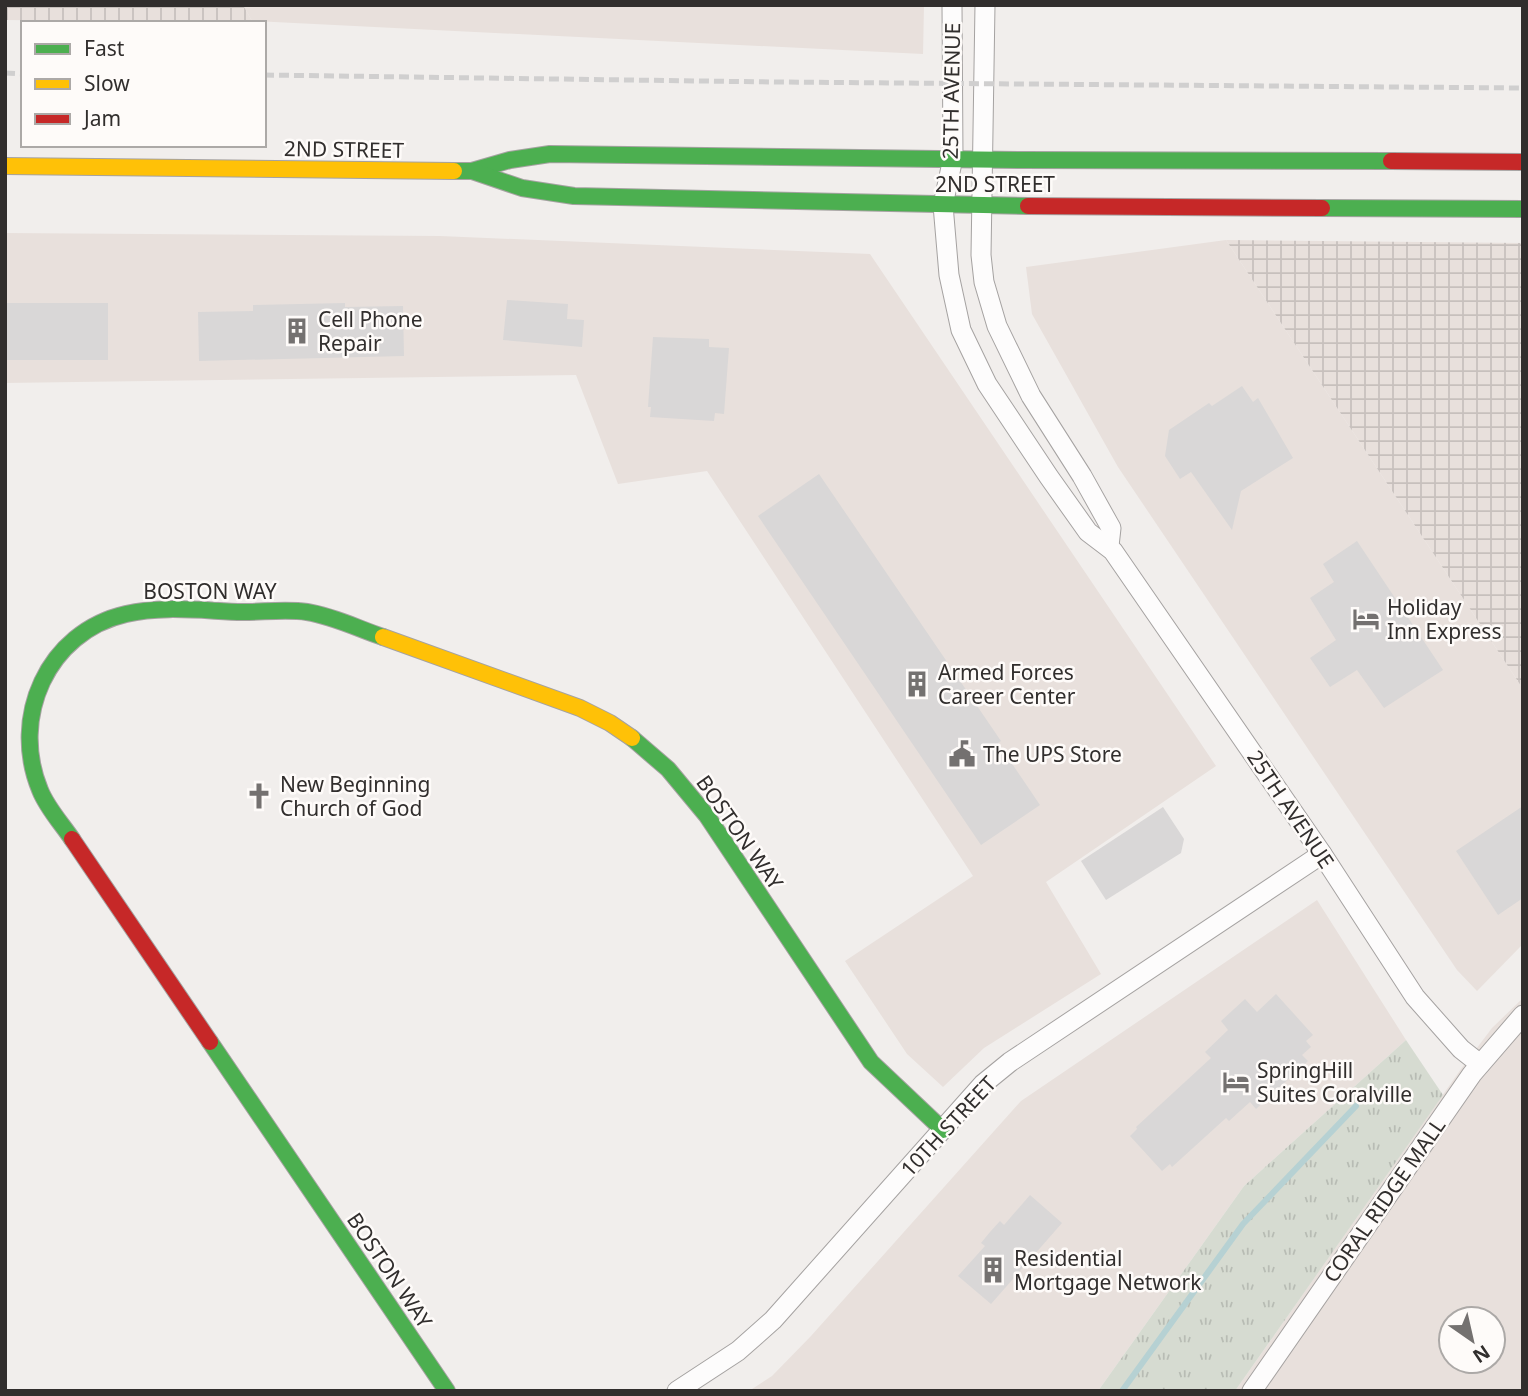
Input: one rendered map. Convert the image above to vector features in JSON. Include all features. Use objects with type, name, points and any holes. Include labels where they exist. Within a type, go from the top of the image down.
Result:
[{"type":"main road","name":"2ND STREET","points":[[5,166],[472,171],[510,160],[550,155],[1523,162]]},
{"type":"main road","name":"2ND STREET","points":[[472,171],[506,185],[542,194],[563,195],[943,205],[1523,209]]},
{"type":"main road","name":"BOSTON WAY","points":[[447,1391],[41,793],[32,768],[28,743],[29,717],[36,692],[53,661],[70,642],[91,627],[111,618],[140,611],[307,612],[580,708],[610,723],[640,743],[668,769],[707,816],[871,1062],[943,1130]]},
{"type":"street","name":"25TH AVENUE","points":[[952,5],[953,158],[943,205],[949,275],[961,330],[987,384],[1088,532],[1109,546],[1322,854],[1415,997],[1461,1049],[1480,1064]]},
{"type":"street","name":"25TH AVENUE","points":[[985,5],[981,255],[984,282],[997,326],[1031,396],[1082,476],[1111,528],[1109,546]]},
{"type":"street","name":"10TH STREET","points":[[677,1391],[738,1351],[768,1326],[983,1084],[1010,1062],[1322,854]]},
{"type":"street","name":"CORAL RIDGE MALL","points":[[1252,1391],[1480,1064],[1523,1015]]},
{"type":"shaded area","points":[[5,5],[243,5],[252,21],[5,20]]},
{"type":"shaded area","points":[[243,5],[924,5],[923,54],[252,21]]},
{"type":"shaded area","points":[[5,233],[440,236],[870,254],[1216,766],[1046,882],[1101,974],[984,1048],[943,1087],[907,1054],[845,961],[973,876],[707,471],[618,484],[576,375],[5,383]]},
{"type":"shaded area","points":[[1226,240],[1523,689],[1523,944],[1477,991],[1457,970],[1118,467],[1032,314],[1026,267]]},
{"type":"shaded area","points":[[1226,240],[1523,243],[1523,689]]},
{"type":"shaded area","points":[[1317,900],[1406,1040],[1244,1186],[1098,1391],[749,1391],[772,1376],[811,1336],[1021,1101]]},
{"type":"shaded area","points":[[1523,998],[1523,1391],[1235,1391],[1492,1028]]},
{"type":"green space","points":[[1406,1040],[1443,1095],[1235,1391],[1098,1391],[1244,1186]]},
{"type":"building","points":[[507,300],[568,304],[567,319],[584,320],[582,347],[503,340]]},
{"type":"building","points":[[5,303],[108,303],[108,360],[5,360]]},
{"type":"building","points":[[345,303],[345,307],[403,306],[404,356],[199,361],[198,312],[253,311],[253,305]]},
{"type":"building","points":[[653,337],[709,339],[709,347],[729,348],[724,414],[715,413],[714,421],[650,417],[651,407],[648,407]]},
{"type":"building","points":[[1242,386],[1253,402],[1258,398],[1293,458],[1241,491],[1232,530],[1191,472],[1180,479],[1165,456],[1169,430],[1209,403],[1212,406]]},
{"type":"building","points":[[819,474],[1001,741],[998,743],[1040,805],[981,845],[758,516]]},
{"type":"building","name":"Holiday Inn Express","points":[[1357,541],[1443,670],[1384,708],[1357,670],[1330,687],[1310,658],[1336,640],[1310,598],[1334,582],[1323,564]]},
{"type":"building","points":[[1523,806],[1523,898],[1498,915],[1456,851]]},
{"type":"building","points":[[1163,807],[1184,839],[1181,853],[1106,900],[1081,861]]},
{"type":"building","name":"SpringHill Suites Coralville","points":[[1276,994],[1313,1035],[1306,1041],[1311,1047],[1302,1055],[1308,1061],[1256,1109],[1250,1102],[1229,1121],[1226,1118],[1172,1167],[1170,1164],[1162,1171],[1130,1136],[1136,1127],[1211,1058],[1205,1052],[1228,1030],[1221,1021],[1245,999],[1257,1012]]},
{"type":"building","points":[[1030,1195],[1062,1223],[991,1304],[958,1276],[985,1246],[981,1243],[990,1232],[1000,1221],[1004,1225]]},
{"type":"waterway","points":[[1122,1391],[1243,1224],[1356,1106]]},
{"type":"railway","points":[[5,73],[21,74]]},
{"type":"railway","points":[[266,75],[1523,88]]},
{"type":"traffic: fast","points":[[454,171],[472,171],[510,160],[550,154],[1391,161]]},
{"type":"traffic: fast","points":[[472,171],[522,188],[574,196],[1028,206]]},
{"type":"traffic: fast","points":[[1322,208],[1523,209]]},
{"type":"traffic: fast","points":[[72,839],[43,797],[32,763],[30,735],[33,707],[42,682],[56,659],[75,639],[98,624],[140,611],[292,611],[326,616],[383,637]]},
{"type":"traffic: fast","points":[[632,738],[668,769],[707,816],[871,1062],[943,1130]]},
{"type":"traffic: fast","points":[[210,1042],[447,1391]]},
{"type":"traffic: slow","points":[[5,166],[454,171]]},
{"type":"traffic: slow","points":[[383,637],[580,708],[632,738]]},
{"type":"traffic: jam","points":[[1391,161],[1523,162]]},
{"type":"traffic: jam","points":[[1028,206],[1322,208]]},
{"type":"traffic: jam","points":[[72,839],[210,1042]]},
{"type":"place","name":"Cell Phone Repair","points":[[297,331]]},
{"type":"place","name":"Holiday Inn Express","points":[[1366,619]]},
{"type":"place","name":"Armed Forces Career Center","points":[[917,684]]},
{"type":"place","name":"The UPS Store","points":[[962,754]]},
{"type":"place","name":"New Beginning Church of God","points":[[259,796]]},
{"type":"place","name":"SpringHill Suites Coralville","points":[[1236,1082]]},
{"type":"place","name":"Residential Mortgage Network","points":[[993,1270]]}]
